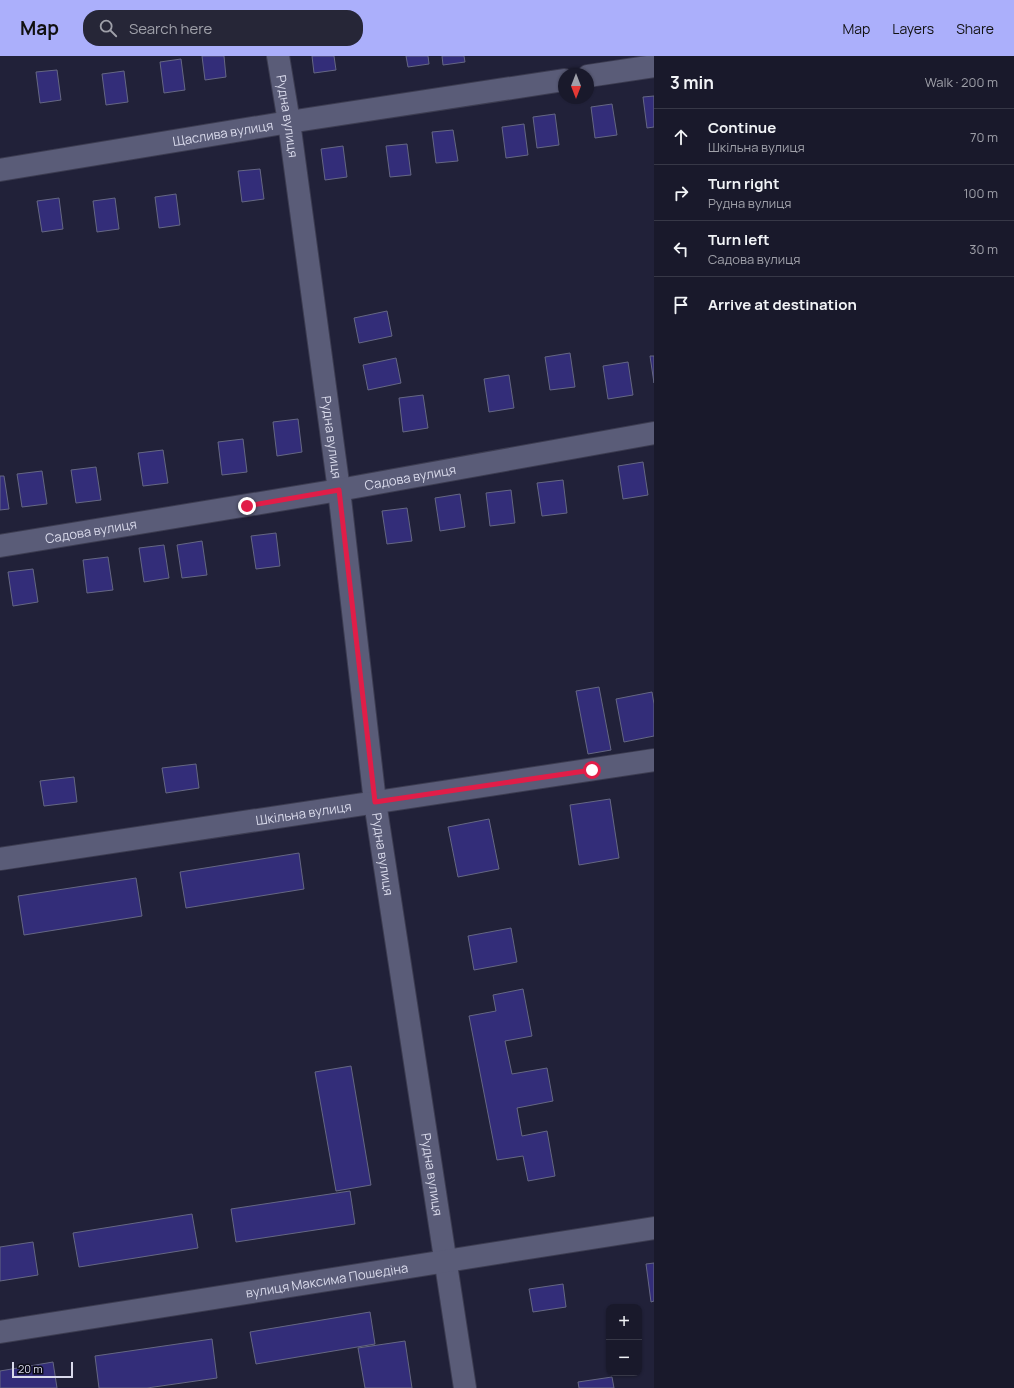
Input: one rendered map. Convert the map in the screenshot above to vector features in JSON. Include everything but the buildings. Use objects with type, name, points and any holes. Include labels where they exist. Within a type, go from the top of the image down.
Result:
[{"type":"street","name":"Рудна вулиця","points":[[278,56],[289,122],[339,490],[375,802],[465,1388]]},
{"type":"street","points":[[594,75],[654,66]]},
{"type":"street","name":"Щаслива вулиця","points":[[0,170],[289,122],[558,81]]},
{"type":"street","name":"Садова вулиця","points":[[0,546],[339,490],[654,433]]},
{"type":"street","name":"Шкільна вулиця","points":[[0,859],[654,760]]},
{"type":"street","name":"вулиця Максима Пошедіна","points":[[0,1332],[654,1228]]},
{"type":"route","points":[[247,506],[339,490],[375,802],[592,770]]}]
